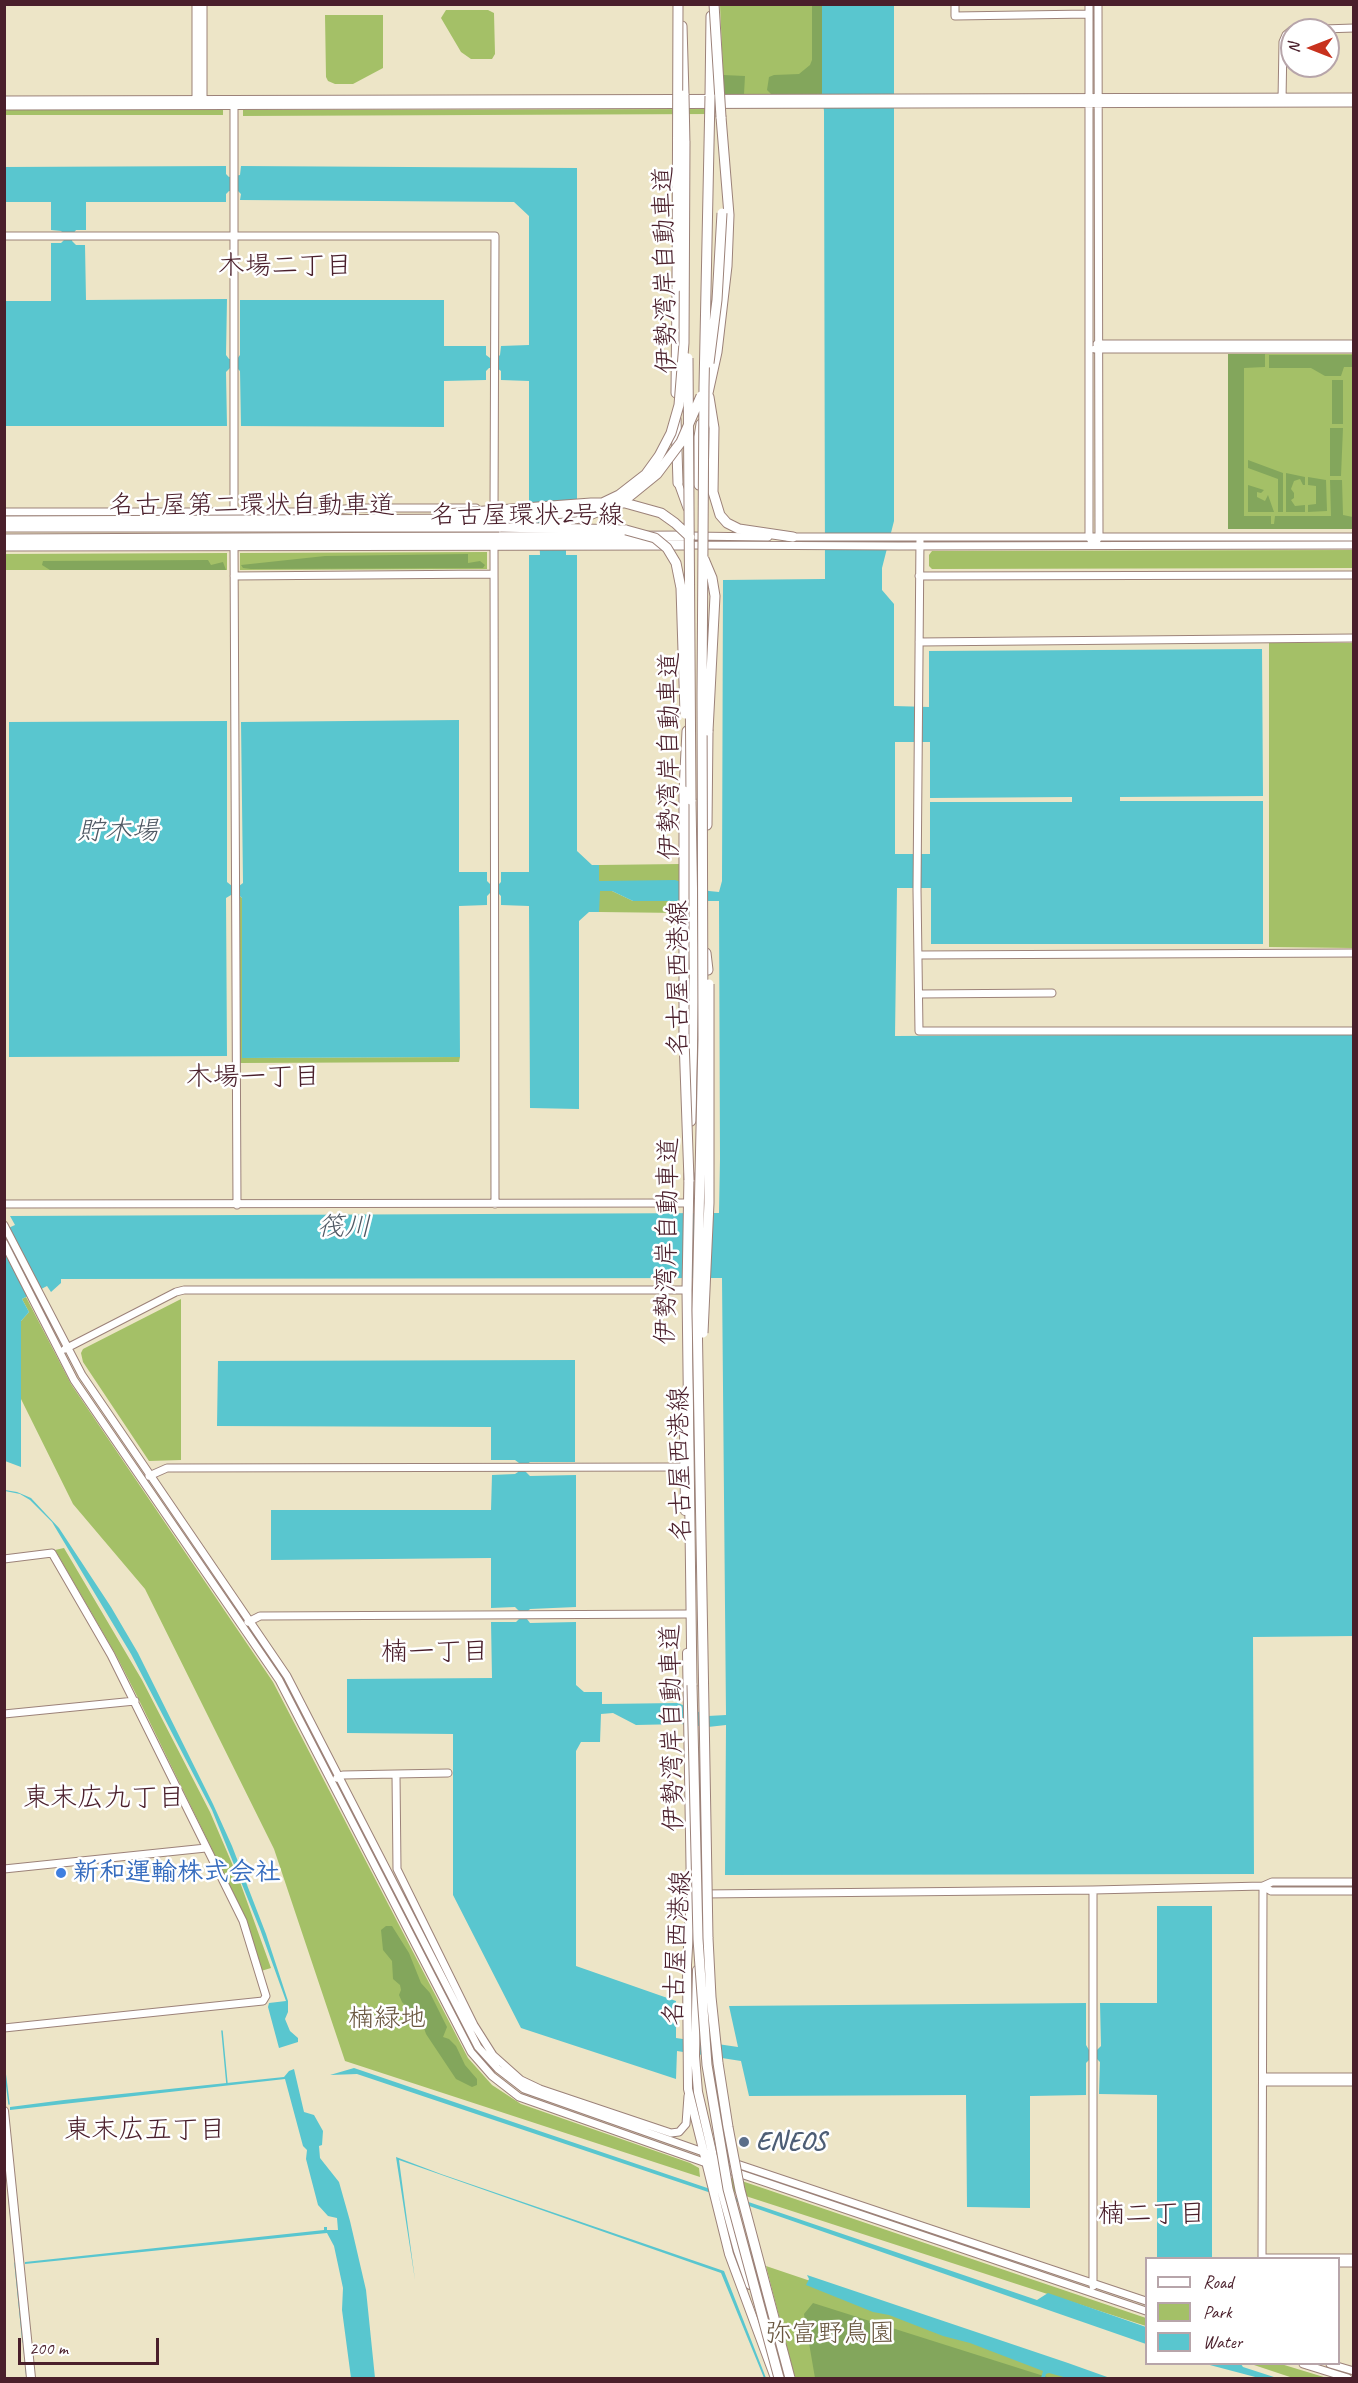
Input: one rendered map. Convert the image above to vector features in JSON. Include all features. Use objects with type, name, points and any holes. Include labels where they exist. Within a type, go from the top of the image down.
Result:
[{"type":"highway","name":"伊勢湾岸自動車道","points":[[680,4],[688,286],[694,977],[687,1290],[701,2001],[707,2065],[728,2188],[779,2379]]},
{"type":"highway","points":[[678,483],[677,287],[680,4]]},
{"type":"highway","name":"伊勢湾岸自動車道","points":[[713,4],[702,577],[703,1038],[697,1310],[708,1938],[713,2019],[728,2127],[740,2190],[790,2379]]},
{"type":"highway","points":[[695,541],[699,437],[714,371],[723,308],[728,234],[727,181],[713,4]]},
{"type":"highway","points":[[499,527],[566,521],[610,508],[636,493],[657,474],[687,432],[706,379],[715,322],[722,223],[721,117]]},
{"type":"highway","points":[[389,519],[498,519],[575,512],[596,506],[619,495],[638,481],[653,465],[671,433],[680,396],[684,343],[685,141]]},
{"type":"highway","points":[[709,388],[714,428],[713,492],[720,515],[727,523],[739,529],[793,537]]},
{"type":"highway","points":[[389,519],[556,505],[624,503],[661,513],[675,523],[693,540],[709,569],[715,596],[701,913],[708,970],[711,1057],[702,1421],[698,1454]]},
{"type":"highway","name":"名古屋第二環状自動車道","points":[[4,521],[389,519]]},
{"type":"highway","name":"名古屋第二環状自動車道","points":[[4,527],[499,527]]},
{"type":"highway","points":[[499,527],[626,530],[646,534],[667,548],[676,563],[681,588],[683,682],[691,800]]},
{"type":"highway","name":"名古屋環状2号線","points":[[4,539],[234,543]]},
{"type":"highway","name":"名古屋環状2号線","points":[[4,546],[695,541]]},
{"type":"highway","points":[[687,726],[684,791],[683,1020],[689,1180]]},
{"type":"main road","name":"名古屋西港線","points":[[691,2036],[703,1894],[706,1731],[699,1290],[701,913],[695,541]]},
{"type":"main road","name":"名古屋西港線","points":[[695,541],[687,726],[684,1290],[687,1730],[691,1895],[687,1965],[691,2036],[688,2089],[718,2214],[743,2294],[779,2379]]},
{"type":"main road","name":"名古屋西港線","points":[[691,2055],[715,2166],[729,2218],[779,2379]]},
{"type":"main road","points":[[4,2111],[31,2379]]},
{"type":"street","points":[[196,4],[200,103]]},
{"type":"street","points":[[200,103],[203,4]]},
{"type":"street","points":[[955,4],[955,16],[1089,14]]},
{"type":"street","points":[[1089,4],[1089,537],[1094,545]]},
{"type":"street","points":[[1094,545],[1099,537],[1098,4]]},
{"type":"street","points":[[1282,78],[1282,100]]},
{"type":"street","points":[[4,100],[234,105],[1282,100],[1353,97]]},
{"type":"street","points":[[1282,100],[1353,103]]},
{"type":"street","points":[[4,106],[200,103],[818,102]]},
{"type":"street","points":[[234,105],[237,1205]]},
{"type":"street","points":[[4,236],[495,236],[493,344],[495,1204]]},
{"type":"street","points":[[1099,347],[1353,344]]},
{"type":"street","points":[[1089,347],[1353,349]]},
{"type":"street","points":[[678,483],[695,541]]},
{"type":"street","points":[[4,512],[317,512],[354,508],[494,508]]},
{"type":"street","points":[[695,541],[793,537],[899,538],[920,542],[1094,545],[1353,545]]},
{"type":"street","points":[[695,541],[822,546],[899,546],[920,542],[1089,537],[1353,537]]},
{"type":"street","points":[[920,542],[917,890],[919,1031],[1353,1031]]},
{"type":"street","points":[[234,576],[494,574]]},
{"type":"street","points":[[919,576],[1353,575]]},
{"type":"street","points":[[919,642],[1353,638]]},
{"type":"street","points":[[919,955],[1353,953]]},
{"type":"street","points":[[919,994],[1052,993]]},
{"type":"street","points":[[4,1204],[685,1203]]},
{"type":"street","points":[[4,1225],[82,1375],[287,1676],[469,2031],[488,2059],[509,2079],[539,2096],[1145,2301]]},
{"type":"street","points":[[4,1243],[74,1380],[279,1680],[461,2035],[471,2052],[492,2076],[519,2097],[536,2104],[1145,2311]]},
{"type":"street","points":[[60,1351],[184,1290],[684,1290]]},
{"type":"street","points":[[142,1478],[166,1468],[684,1467]]},
{"type":"street","points":[[4,1559],[52,1553],[135,1701],[243,1921],[266,1996],[263,2001],[4,2028]]},
{"type":"street","points":[[243,1625],[260,1616],[687,1614]]},
{"type":"street","points":[[4,1714],[135,1701]]},
{"type":"street","points":[[332,1781],[339,1777],[447,1773]]},
{"type":"street","points":[[396,1775],[397,1869],[474,2025],[493,2055],[521,2080],[540,2089],[671,2133],[679,2132],[686,2124],[688,2089]]},
{"type":"street","points":[[4,1869],[206,1848]]},
{"type":"street","points":[[691,1895],[1092,1890],[1263,1886],[1272,1882],[1353,1882]]},
{"type":"street","points":[[1263,1886],[1271,1890],[1353,1891]]},
{"type":"street","points":[[1262,2257],[1263,1886]]},
{"type":"street","points":[[1092,1890],[1094,2293]]},
{"type":"street","points":[[1263,2080],[1353,2077]]},
{"type":"street","points":[[1263,2080],[1353,2082]]},
{"type":"street","points":[[1306,2365],[1348,2379]]},
{"type":"street","points":[[1333,2365],[1353,2371]]},
{"type":"green space","points":[[720,5],[822,5],[822,94],[724,94]]},
{"type":"green space","points":[[812,5],[822,5],[822,94],[771,94],[767,90],[769,77],[799,74],[810,65],[812,60]]},
{"type":"green space","points":[[446,10],[488,10],[494,13],[495,54],[492,59],[471,59],[461,52],[441,18]]},
{"type":"green space","points":[[325,15],[383,15],[383,68],[353,84],[335,84],[328,81],[326,77]]},
{"type":"green space","points":[[723,75],[745,76],[744,94],[724,94]]},
{"type":"green space","points":[[223,109],[223,115],[4,115],[5,110]]},
{"type":"green space","points":[[712,109],[712,114],[243,116],[243,110]]},
{"type":"green space","points":[[1228,354],[1353,354],[1353,529],[1228,529]]},
{"type":"green space","points":[[1228,354],[1265,354],[1265,367],[1244,368],[1244,516],[1271,516],[1271,524],[1274,524],[1275,516],[1331,516],[1330,480],[1342,480],[1343,515],[1353,517],[1353,529],[1228,529]]},
{"type":"green space","points":[[1269,355],[1353,355],[1353,367],[1344,367],[1341,376],[1325,376],[1311,368],[1269,368]]},
{"type":"green space","points":[[1332,380],[1343,380],[1343,424],[1332,424]]},
{"type":"green space","points":[[1330,428],[1343,428],[1341,476],[1330,476]]},
{"type":"green space","points":[[1248,460],[1283,473],[1283,512],[1278,512],[1278,479],[1248,468]]},
{"type":"green space","points":[[1286,473],[1305,477],[1305,485],[1300,479],[1294,481],[1291,489],[1294,498],[1291,500],[1295,506],[1305,505],[1305,512],[1286,512]]},
{"type":"green space","points":[[1308,477],[1326,480],[1327,511],[1308,512],[1308,505],[1316,504],[1316,486],[1308,485]]},
{"type":"green space","points":[[1248,485],[1264,490],[1261,493],[1257,492],[1257,497],[1265,501],[1268,495],[1274,512],[1248,512]]},
{"type":"green space","points":[[1353,550],[1353,568],[932,569],[929,566],[929,555],[932,551]]},
{"type":"green space","points":[[487,552],[487,569],[240,570],[240,553]]},
{"type":"green space","points":[[227,553],[227,570],[5,570],[4,554]]},
{"type":"green space","points":[[468,554],[468,563],[480,561],[485,565],[483,568],[251,569],[243,568],[241,565],[325,556]]},
{"type":"green space","points":[[208,560],[211,565],[223,562],[226,570],[50,570],[42,565],[43,561]]},
{"type":"green space","points":[[1269,643],[1353,643],[1353,948],[1269,947]]},
{"type":"green space","points":[[680,864],[681,882],[599,881],[599,865]]},
{"type":"green space","points":[[599,891],[612,891],[633,901],[680,901],[680,913],[599,912]]},
{"type":"green space","points":[[239,895],[242,898],[242,1058],[460,1057],[459,1062],[238,1063]]},
{"type":"green space","name":"楠緑地","points":[[26,1297],[71,1384],[273,1682],[468,2058],[492,2085],[521,2104],[690,2163],[699,2168],[700,2177],[345,2061],[274,1849],[145,1589],[73,1504],[21,1399],[21,1321],[29,1312],[22,1299]]},
{"type":"green space","points":[[181,1299],[181,1460],[149,1461],[83,1362],[81,1353],[83,1349]]},
{"type":"green space","points":[[64,1548],[142,1680],[210,1812],[240,1882],[271,1968],[261,1971],[247,1921],[139,1700],[116,1655],[55,1550]]},
{"type":"green space","points":[[386,1926],[392,1926],[409,1953],[421,1983],[430,1993],[447,2027],[443,2037],[456,2046],[465,2065],[477,2079],[477,2085],[472,2087],[456,2079],[426,2034],[423,2025],[402,2002],[399,1995],[400,1985],[393,1979],[392,1961],[383,1950],[381,1930]]},
{"type":"green space","points":[[733,2178],[1145,2318],[1145,2326],[721,2188],[728,2179]]},
{"type":"green space","name":"弥富野鳥園","points":[[766,2266],[1098,2378],[795,2378]]},
{"type":"green space","points":[[813,2303],[1050,2378],[815,2378],[804,2314]]},
{"type":"green space","points":[[1254,2365],[1284,2365],[1327,2378],[1293,2378]]},
{"type":"water","points":[[822,5],[894,5],[894,521],[882,568],[882,590],[894,604],[894,706],[929,707],[929,651],[1262,649],[1263,796],[1120,797],[1120,801],[1263,801],[1263,944],[931,944],[931,888],[897,888],[895,1036],[1353,1034],[1353,1636],[1253,1637],[1254,1874],[725,1875],[726,1725],[708,1727],[681,1724],[636,1725],[613,1713],[601,1714],[600,1742],[581,1742],[576,1751],[576,1966],[676,2001],[676,2038],[738,2047],[729,2006],[1086,2003],[1086,2045],[1089,2050],[1097,2050],[1101,2046],[1100,2003],[1157,2003],[1157,1906],[1212,1906],[1212,2257],[1157,2257],[1157,2095],[1099,2094],[1100,2062],[1097,2059],[1090,2059],[1086,2063],[1086,2095],[1030,2096],[1030,2208],[967,2207],[966,2095],[749,2096],[741,2061],[677,2051],[676,2079],[521,2028],[453,1895],[453,1734],[347,1733],[347,1679],[492,1678],[491,1622],[516,1622],[519,1619],[519,1611],[515,1607],[491,1608],[491,1558],[271,1560],[271,1510],[491,1510],[492,1475],[515,1474],[518,1472],[519,1463],[515,1460],[491,1460],[491,1427],[217,1426],[218,1361],[575,1360],[575,1462],[530,1462],[525,1466],[525,1471],[530,1476],[576,1475],[576,1607],[530,1609],[527,1612],[527,1619],[530,1623],[576,1622],[576,1685],[584,1692],[602,1692],[602,1704],[678,1703],[708,1716],[726,1715],[722,1278],[61,1279],[61,1283],[51,1292],[47,1286],[22,1299],[29,1312],[21,1321],[21,1467],[5,1461],[4,1230],[15,1225],[10,1216],[719,1213],[720,1159],[719,901],[633,901],[612,891],[600,891],[599,912],[589,912],[579,921],[579,1109],[530,1108],[529,906],[501,905],[501,896],[498,893],[490,893],[487,896],[487,905],[459,906],[460,1057],[242,1058],[242,898],[239,895],[231,895],[226,898],[227,1056],[9,1057],[9,722],[227,721],[227,882],[232,886],[239,886],[243,883],[241,722],[459,720],[459,872],[487,872],[487,881],[491,885],[498,885],[501,882],[501,872],[529,872],[529,555],[540,555],[539,531],[529,530],[529,381],[501,380],[501,371],[497,368],[489,368],[486,371],[486,380],[444,381],[444,427],[241,426],[240,371],[237,368],[230,368],[226,372],[227,426],[5,426],[5,301],[51,301],[51,243],[61,243],[64,240],[64,234],[61,231],[51,230],[51,202],[5,202],[4,167],[226,166],[226,174],[229,177],[240,175],[241,166],[577,168],[577,531],[566,531],[566,555],[577,555],[577,851],[592,865],[599,865],[599,881],[675,880],[719,892],[722,881],[723,580],[825,579]],"holes":[[[229,191],[238,191],[241,194],[240,200],[514,202],[529,216],[529,345],[501,346],[500,355],[497,358],[490,358],[486,355],[486,346],[444,346],[444,300],[240,300],[240,355],[237,359],[229,359],[226,355],[227,299],[86,300],[85,245],[76,245],[72,241],[76,230],[86,230],[86,202],[226,202],[226,194]],[[895,742],[930,742],[930,798],[1072,797],[1072,802],[930,802],[930,854],[895,854]]]},
{"type":"water","points":[[5,1490],[17,1492],[31,1498],[59,1528],[138,1653],[232,1846],[266,1934],[288,2001],[288,2012],[285,2019],[290,2031],[298,2038],[298,2042],[279,2048],[268,2007],[269,2003],[286,2001],[260,1929],[212,1810],[131,1654],[52,1522],[30,1500],[20,1494]]},
{"type":"water","points":[[354,2068],[1037,2300],[1048,2293],[1145,2327],[1145,2344],[732,2200],[357,2074],[330,2075]]},
{"type":"water","points":[[294,2069],[304,2112],[314,2115],[323,2131],[322,2145],[319,2146],[320,2158],[339,2182],[350,2221],[366,2290],[375,2378],[351,2378],[342,2310],[343,2288],[334,2246],[327,2233],[25,2264],[25,2262],[324,2230],[324,2227],[327,2227],[327,2230],[338,2230],[337,2218],[328,2216],[318,2205],[306,2159],[307,2150],[303,2146],[285,2079],[10,2110],[10,2107],[64,2100],[284,2077]]},
{"type":"water","points":[[396,2157],[724,2271],[766,2378],[764,2378],[721,2273],[399,2160],[415,2280]]},
{"type":"water","points":[[807,2275],[1110,2378],[1067,2378],[1049,2373],[1045,2378],[1041,2378],[1043,2371],[970,2343],[943,2336],[889,2315],[873,2312],[806,2285],[809,2279]]},
{"type":"water","points":[[1210,2365],[1242,2365],[1277,2378],[1259,2378]]},
{"type":"waterway","points":[[222,2031],[227,2084]]},
{"type":"waterway","points":[[4,2064],[9,2104]]},
{"type":"waterway","points":[[4,2155],[6,2172]]},
{"type":"waterway","points":[[9,2198],[15,2258]]},
{"type":"waterway","points":[[15,2263],[23,2342]]},
{"type":"waterway","points":[[24,2347],[27,2378]]},
{"type":"place","name":"新和運輸株式会社","points":[[61,1873]]},
{"type":"place","name":"ENEOS","points":[[744,2142]]},
{"type":"district","name":"木場二丁目","points":[[285,267]]},
{"type":"district","name":"木場一丁目","points":[[253,1078]]},
{"type":"district","name":"楠一丁目","points":[[435,1653]]},
{"type":"district","name":"東末広九丁目","points":[[104,1799]]},
{"type":"district","name":"東末広五丁目","points":[[145,2131]]},
{"type":"district","name":"楠二丁目","points":[[1152,2215]]},
{"type":"water label","name":"貯木場","points":[[118,832]]},
{"type":"water label","name":"筏川","points":[[344,1228]]}]
